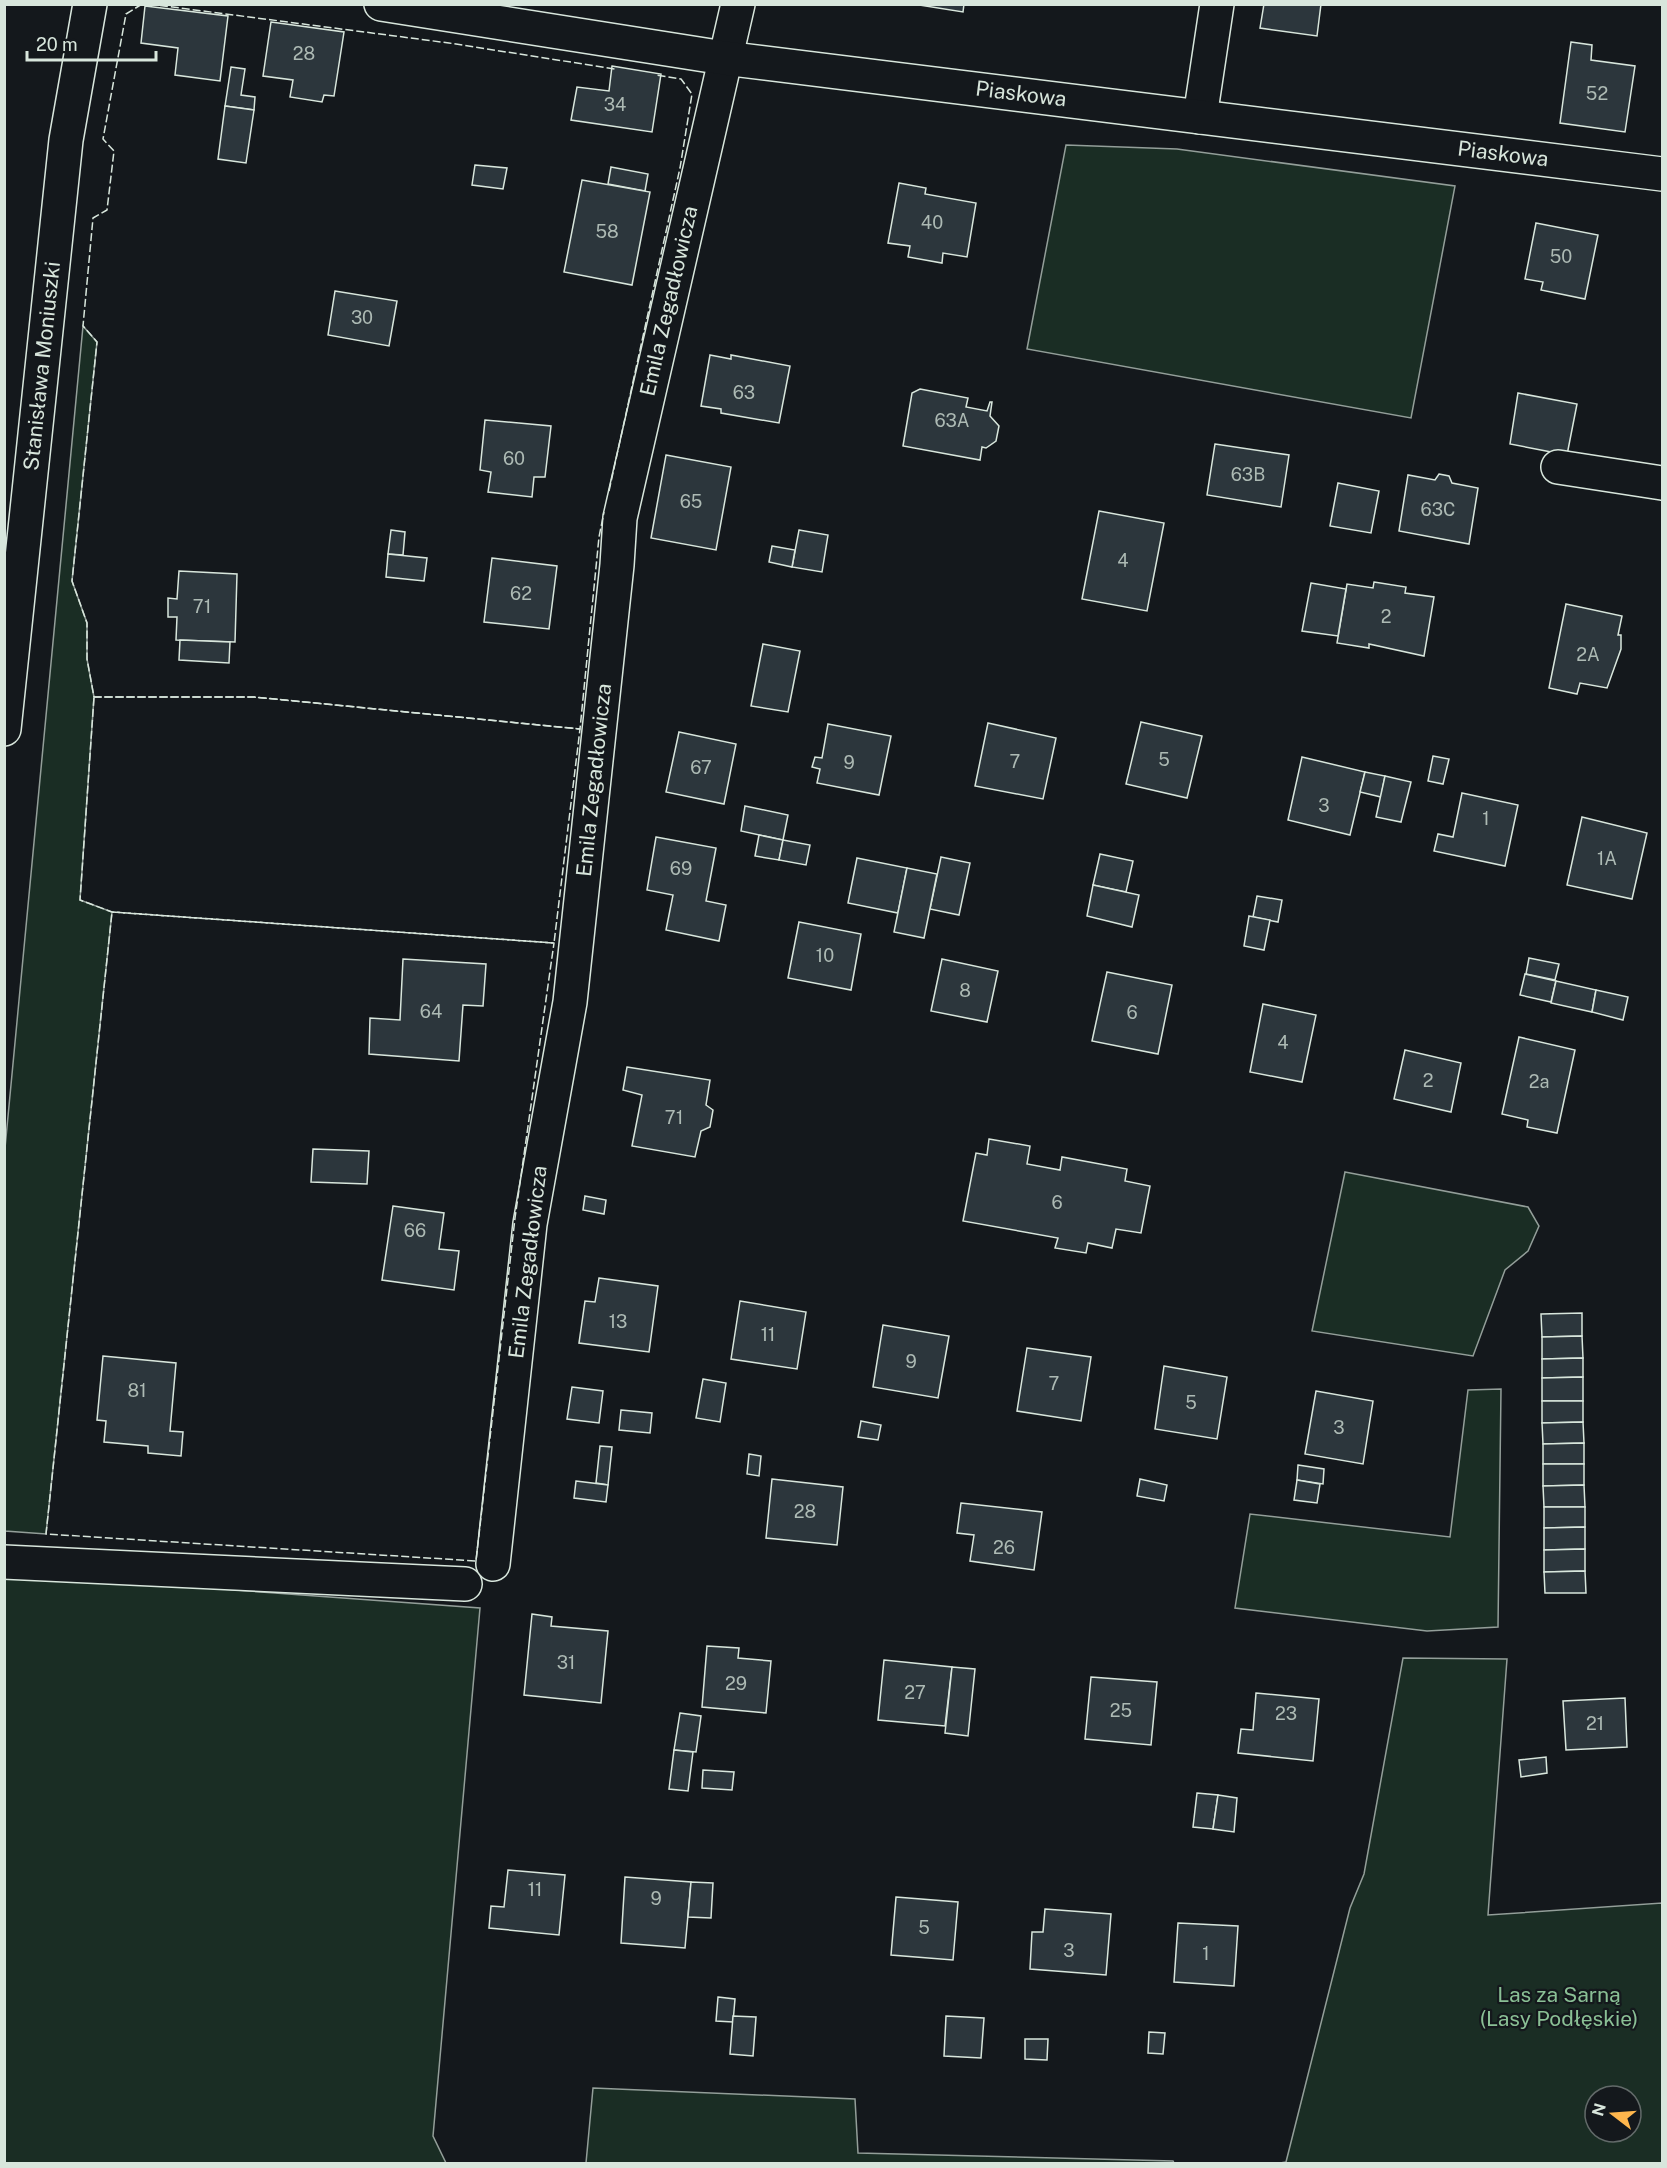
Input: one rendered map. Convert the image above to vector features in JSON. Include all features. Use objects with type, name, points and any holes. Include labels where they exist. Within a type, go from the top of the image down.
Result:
[{"type":"street","name":"Stanisława Moniuszki","points":[[4,729],[66,140],[90,4]]},
{"type":"street","name":"Piaskowa","points":[[381,4],[724,58],[1662,174]]},
{"type":"street","name":"Emila Zegadłowicza","points":[[493,1564],[530,1224],[570,1002],[617,565],[620,518],[738,4]]},
{"type":"street","points":[[1200,117],[1217,4]]},
{"type":"street","points":[[1557,467],[1662,483]]},
{"type":"street","points":[[4,1562],[465,1584]]},
{"type":"green space","points":[[1066,145],[1177,149],[1455,186],[1411,418],[1027,349]]},
{"type":"green space","points":[[83,326],[97,342],[72,581],[87,623],[87,659],[94,697],[80,900],[112,912],[46,1534],[5,1531],[5,1148]]},
{"type":"green space","points":[[1345,1172],[1528,1207],[1539,1226],[1528,1251],[1505,1270],[1473,1356],[1312,1331]]},
{"type":"green space","points":[[1501,1389],[1498,1627],[1427,1631],[1235,1608],[1250,1514],[1450,1537],[1468,1390]]},
{"type":"green space","points":[[4,1573],[480,1608],[433,2136],[446,2163],[5,2163]]},
{"type":"green space","name":"Las za Sarną (Lasy Podłęskie)","points":[[1403,1658],[1507,1659],[1488,1915],[1662,1903],[1662,2163],[1280,2163],[1286,2162],[1350,1908],[1364,1874]]},
{"type":"green space","points":[[593,2088],[855,2099],[858,2153],[1173,2161],[1174,2163],[586,2163]]},
{"type":"building","points":[[913,4],[964,4],[963,12]]},
{"type":"building","points":[[1264,4],[1321,4],[1317,36],[1260,28]]},
{"type":"building","points":[[145,6],[228,16],[220,81],[175,75],[178,48],[141,43]]},
{"type":"building","points":[[271,22],[344,32],[334,96],[324,95],[322,102],[290,97],[293,80],[263,76]]},
{"type":"building","points":[[1571,42],[1592,45],[1591,60],[1635,66],[1625,132],[1560,123]]},
{"type":"building","points":[[612,66],[661,74],[652,132],[571,120],[577,87],[609,91]]},
{"type":"building","points":[[231,67],[245,69],[241,95],[255,97],[254,110],[225,106]]},
{"type":"building","points":[[225,106],[254,110],[246,163],[218,159]]},
{"type":"building","points":[[475,165],[507,168],[503,189],[472,185]]},
{"type":"building","points":[[611,167],[648,174],[645,191],[608,184]]},
{"type":"building","points":[[582,180],[650,192],[632,285],[564,272]]},
{"type":"building","points":[[899,183],[926,188],[925,194],[976,203],[967,257],[943,253],[942,263],[908,257],[910,246],[888,243]]},
{"type":"building","points":[[1536,223],[1598,235],[1585,299],[1541,290],[1543,282],[1525,279]]},
{"type":"building","points":[[335,291],[397,301],[389,346],[328,335]]},
{"type":"building","points":[[710,355],[731,359],[731,355],[790,366],[779,423],[721,413],[721,409],[701,406]]},
{"type":"building","points":[[920,389],[968,398],[966,407],[987,411],[992,402],[990,416],[999,426],[996,441],[986,448],[982,447],[980,460],[903,446],[912,393]]},
{"type":"building","points":[[1518,393],[1577,404],[1567,455],[1510,444]]},
{"type":"building","points":[[485,420],[551,426],[545,477],[534,477],[532,497],[488,492],[491,472],[480,470]]},
{"type":"building","points":[[1215,444],[1289,455],[1281,507],[1207,495]]},
{"type":"building","points":[[666,455],[731,467],[716,550],[651,538]]},
{"type":"building","points":[[1439,474],[1449,476],[1452,483],[1478,488],[1469,544],[1399,531],[1408,475],[1435,480]]},
{"type":"building","points":[[1338,483],[1379,491],[1371,533],[1330,526]]},
{"type":"building","points":[[1099,511],[1164,523],[1147,611],[1082,599]]},
{"type":"building","points":[[391,530],[405,532],[403,555],[388,554]]},
{"type":"building","points":[[799,530],[828,535],[822,572],[792,567]]},
{"type":"building","points":[[772,546],[795,550],[792,567],[769,562]]},
{"type":"building","points":[[388,554],[427,558],[424,581],[386,577]]},
{"type":"building","points":[[492,558],[557,566],[549,629],[484,622]]},
{"type":"building","points":[[179,571],[237,574],[235,642],[176,640],[177,617],[168,617],[168,598],[177,599]]},
{"type":"building","points":[[1374,582],[1406,587],[1405,593],[1434,597],[1424,656],[1369,644],[1369,648],[1337,643],[1347,584],[1373,588]]},
{"type":"building","points":[[1311,583],[1346,589],[1338,636],[1302,631]]},
{"type":"building","points":[[1566,604],[1622,616],[1618,635],[1621,635],[1621,649],[1607,688],[1580,683],[1577,694],[1549,688]]},
{"type":"building","points":[[180,640],[230,642],[229,663],[179,660]]},
{"type":"building","points":[[763,644],[800,651],[788,712],[751,706]]},
{"type":"building","points":[[1141,722],[1202,736],[1187,798],[1126,784]]},
{"type":"building","points":[[988,723],[1056,738],[1043,799],[975,786]]},
{"type":"building","points":[[828,724],[891,736],[879,795],[817,783],[820,769],[812,767],[815,757],[822,758]]},
{"type":"building","points":[[679,732],[736,744],[724,804],[666,792]]},
{"type":"building","points":[[1433,756],[1449,759],[1443,784],[1428,781]]},
{"type":"building","points":[[1302,757],[1365,772],[1350,835],[1288,820]]},
{"type":"building","points":[[1365,772],[1385,776],[1381,797],[1360,792]]},
{"type":"building","points":[[1385,776],[1411,782],[1401,822],[1376,817]]},
{"type":"building","points":[[1462,793],[1518,805],[1505,866],[1434,851],[1438,834],[1453,837]]},
{"type":"building","points":[[745,806],[788,815],[783,840],[741,831]]},
{"type":"building","points":[[1582,817],[1647,833],[1632,899],[1567,885]]},
{"type":"building","points":[[759,835],[783,840],[779,860],[755,856]]},
{"type":"building","points":[[656,837],[716,848],[706,901],[726,905],[719,941],[666,930],[673,895],[647,890]]},
{"type":"building","points":[[783,840],[810,845],[806,865],[779,860]]},
{"type":"building","points":[[1100,854],[1133,861],[1126,892],[1093,885]]},
{"type":"building","points":[[941,857],[970,863],[959,915],[930,909]]},
{"type":"building","points":[[857,858],[907,868],[898,913],[848,903]]},
{"type":"building","points":[[907,868],[937,874],[924,938],[894,932]]},
{"type":"building","points":[[1093,885],[1139,895],[1132,927],[1087,916]]},
{"type":"building","points":[[1257,896],[1282,900],[1278,922],[1253,917]]},
{"type":"building","points":[[1249,916],[1270,920],[1264,950],[1244,946]]},
{"type":"building","points":[[799,922],[861,934],[851,990],[788,978]]},
{"type":"building","points":[[1529,958],[1559,964],[1555,980],[1526,974]]},
{"type":"building","points":[[403,959],[486,964],[483,1006],[463,1005],[459,1061],[369,1054],[370,1018],[400,1020]]},
{"type":"building","points":[[942,959],[998,971],[987,1022],[931,1011]]},
{"type":"building","points":[[1107,972],[1172,985],[1158,1054],[1092,1041]]},
{"type":"building","points":[[1525,974],[1556,981],[1551,1002],[1520,995]]},
{"type":"building","points":[[1556,981],[1596,990],[1592,1012],[1551,1003]]},
{"type":"building","points":[[1596,990],[1628,997],[1623,1020],[1592,1012]]},
{"type":"building","points":[[1263,1004],[1316,1015],[1302,1082],[1250,1072]]},
{"type":"building","points":[[1519,1037],[1575,1050],[1557,1133],[1527,1127],[1528,1120],[1502,1114]]},
{"type":"building","points":[[1405,1050],[1461,1063],[1451,1112],[1394,1099]]},
{"type":"building","points":[[627,1067],[710,1080],[706,1105],[713,1110],[710,1127],[701,1131],[695,1157],[632,1146],[642,1095],[623,1090]]},
{"type":"building","points":[[989,1139],[1030,1146],[1027,1164],[1060,1170],[1062,1157],[1127,1169],[1125,1181],[1150,1186],[1141,1233],[1116,1229],[1112,1248],[1088,1243],[1086,1253],[1055,1248],[1058,1238],[963,1221],[976,1153],[987,1155]]},
{"type":"building","points":[[313,1149],[369,1151],[367,1184],[311,1182]]},
{"type":"building","points":[[585,1196],[606,1200],[604,1214],[583,1210]]},
{"type":"building","points":[[393,1206],[444,1213],[439,1249],[459,1251],[454,1290],[382,1280]]},
{"type":"building","points":[[599,1278],[658,1286],[649,1352],[579,1343],[585,1301],[595,1302]]},
{"type":"building","points":[[740,1301],[806,1312],[797,1369],[731,1359]]},
{"type":"building","points":[[1582,1313],[1582,1336],[1542,1337],[1541,1314]]},
{"type":"building","points":[[883,1325],[949,1336],[938,1398],[873,1387]]},
{"type":"building","points":[[1582,1336],[1583,1358],[1542,1359],[1542,1337]]},
{"type":"building","points":[[1027,1348],[1091,1357],[1081,1421],[1017,1411]]},
{"type":"building","points":[[103,1356],[176,1363],[170,1431],[183,1432],[181,1456],[148,1453],[148,1446],[104,1442],[106,1421],[97,1420]]},
{"type":"building","points":[[1583,1358],[1583,1377],[1542,1378],[1542,1359]]},
{"type":"building","points":[[1164,1366],[1227,1377],[1217,1439],[1155,1429]]},
{"type":"building","points":[[1583,1377],[1583,1401],[1542,1401],[1542,1378]]},
{"type":"building","points":[[703,1379],[726,1383],[720,1422],[696,1418]]},
{"type":"building","points":[[572,1387],[603,1391],[599,1423],[567,1419]]},
{"type":"building","points":[[1316,1391],[1373,1401],[1363,1464],[1305,1454]]},
{"type":"building","points":[[1542,1401],[1583,1401],[1583,1422],[1542,1423]]},
{"type":"building","points":[[621,1410],[652,1413],[650,1433],[619,1430]]},
{"type":"building","points":[[861,1421],[881,1425],[878,1440],[858,1437]]},
{"type":"building","points":[[1583,1422],[1584,1443],[1543,1444],[1542,1423]]},
{"type":"building","points":[[1584,1443],[1584,1464],[1543,1464],[1543,1444]]},
{"type":"building","points":[[600,1446],[612,1447],[608,1485],[596,1483]]},
{"type":"building","points":[[749,1454],[761,1456],[759,1476],[747,1474]]},
{"type":"building","points":[[1543,1464],[1584,1464],[1584,1485],[1543,1486]]},
{"type":"building","points":[[1298,1465],[1324,1469],[1323,1484],[1297,1480]]},
{"type":"building","points":[[772,1479],[843,1487],[837,1545],[766,1538]]},
{"type":"building","points":[[1140,1479],[1167,1485],[1164,1501],[1137,1496]]},
{"type":"building","points":[[1297,1480],[1320,1484],[1317,1503],[1294,1500]]},
{"type":"building","points":[[576,1481],[608,1485],[606,1502],[574,1498]]},
{"type":"building","points":[[1584,1485],[1585,1507],[1544,1507],[1543,1486]]},
{"type":"building","points":[[961,1503],[1042,1512],[1034,1570],[970,1561],[974,1535],[957,1533]]},
{"type":"building","points":[[1544,1507],[1585,1507],[1585,1527],[1544,1528]]},
{"type":"building","points":[[1585,1527],[1585,1549],[1544,1550],[1544,1528]]},
{"type":"building","points":[[1585,1549],[1585,1571],[1544,1572],[1544,1550]]},
{"type":"building","points":[[1585,1571],[1586,1593],[1545,1593],[1544,1572]]},
{"type":"building","points":[[532,1614],[552,1617],[551,1626],[608,1631],[601,1703],[524,1695]]},
{"type":"building","points":[[707,1646],[739,1648],[738,1658],[771,1661],[766,1713],[702,1707]]},
{"type":"building","points":[[884,1660],[952,1667],[945,1726],[878,1720]]},
{"type":"building","points":[[952,1667],[975,1669],[968,1736],[945,1733]]},
{"type":"building","points":[[1091,1677],[1157,1682],[1151,1745],[1085,1739]]},
{"type":"building","points":[[1256,1693],[1319,1699],[1313,1761],[1238,1753],[1241,1729],[1253,1730]]},
{"type":"building","points":[[1625,1698],[1627,1747],[1566,1750],[1563,1701]]},
{"type":"building","points":[[680,1713],[701,1716],[696,1752],[674,1750]]},
{"type":"building","points":[[674,1750],[693,1752],[688,1791],[669,1789]]},
{"type":"building","points":[[1546,1757],[1547,1773],[1521,1777],[1519,1760]]},
{"type":"building","points":[[703,1770],[734,1772],[732,1790],[702,1788]]},
{"type":"building","points":[[1197,1793],[1218,1795],[1213,1829],[1193,1827]]},
{"type":"building","points":[[1218,1795],[1237,1798],[1234,1832],[1213,1829]]},
{"type":"building","points":[[508,1870],[565,1875],[559,1935],[489,1928],[491,1906],[504,1907]]},
{"type":"building","points":[[625,1877],[691,1882],[685,1948],[621,1943]]},
{"type":"building","points":[[691,1882],[713,1883],[711,1918],[688,1917]]},
{"type":"building","points":[[896,1897],[958,1902],[953,1960],[891,1955]]},
{"type":"building","points":[[1045,1909],[1111,1914],[1106,1975],[1030,1969],[1032,1932],[1043,1932]]},
{"type":"building","points":[[1178,1923],[1238,1926],[1234,1986],[1174,1982]]},
{"type":"building","points":[[718,1997],[735,1999],[733,2022],[716,2021]]},
{"type":"building","points":[[733,2016],[756,2017],[753,2056],[730,2054]]},
{"type":"building","points":[[946,2016],[984,2018],[981,2058],[944,2056]]},
{"type":"building","points":[[1149,2032],[1165,2033],[1163,2054],[1148,2053]]},
{"type":"building","points":[[1025,2039],[1048,2039],[1047,2060],[1025,2059]]},
{"type":"fence","points":[[142,4],[126,14],[103,139],[114,151],[107,210],[93,218],[83,326],[97,342],[72,581],[87,623],[87,659],[94,697],[254,697],[580,729],[599,537],[604,512]]},
{"type":"fence","points":[[149,4],[449,43],[615,69]]},
{"type":"fence","points":[[609,491],[680,168],[692,94],[681,79],[656,75]]},
{"type":"fence","points":[[94,697],[254,697],[580,729],[554,943],[112,912],[80,900],[94,697]]},
{"type":"fence","points":[[112,912],[554,943],[515,1218],[476,1561],[46,1534],[112,912]]}]
